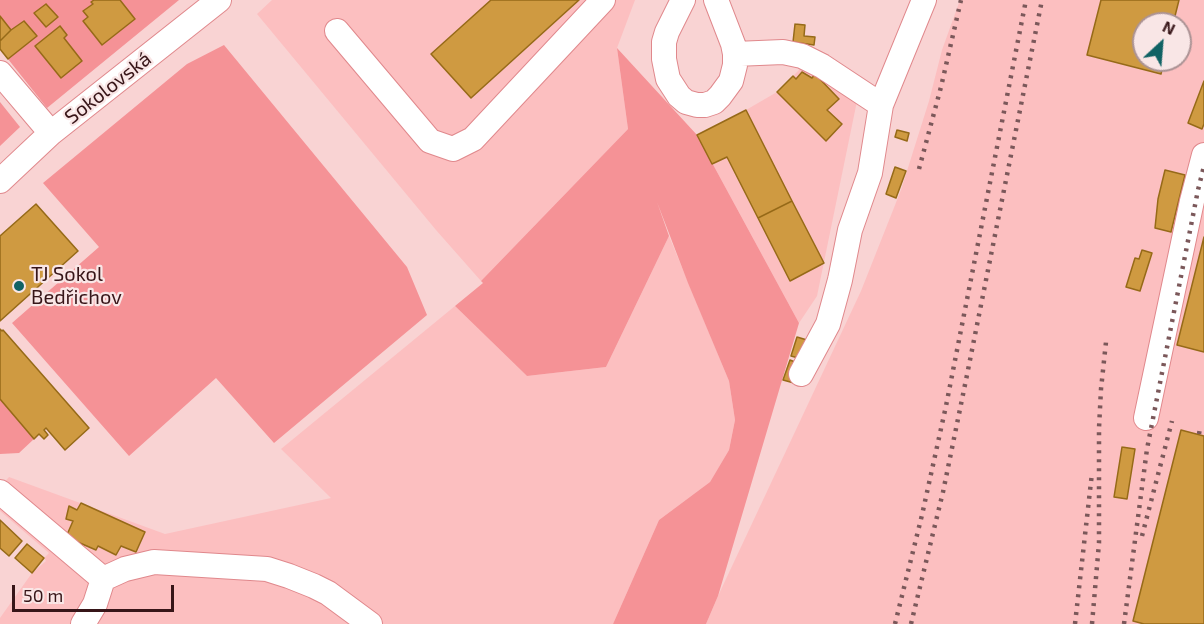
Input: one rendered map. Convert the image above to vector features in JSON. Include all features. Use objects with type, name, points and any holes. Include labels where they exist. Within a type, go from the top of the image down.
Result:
[{"type":"street","name":"Sokolovská","points":[[0,181],[51,133],[219,0]]},
{"type":"street","points":[[337,31],[430,141],[453,149],[473,139],[603,0]]},
{"type":"street","points":[[683,0],[664,42],[664,59],[668,79],[679,96],[686,102],[698,105],[714,102],[720,96],[730,81],[735,64],[735,54],[716,0]]},
{"type":"street","points":[[801,374],[828,324],[850,230],[870,173],[881,105],[924,0]]},
{"type":"street","points":[[735,54],[783,52],[802,56],[822,66],[881,105]]},
{"type":"street","points":[[0,73],[51,133]]},
{"type":"street","points":[[1146,418],[1204,155]]},
{"type":"street","points":[[0,492],[103,579]]},
{"type":"street","points":[[83,624],[95,604],[103,579],[125,569],[154,561],[267,569],[328,593],[370,624]]},
{"type":"shaded area","points":[[0,0],[179,0],[47,108],[0,49]]},
{"type":"shaded area","points":[[272,0],[635,0],[617,48],[628,129],[481,281],[257,14]]},
{"type":"shaded area","points":[[960,0],[1204,0],[1204,624],[706,624],[861,291],[901,190],[929,101],[942,50]]},
{"type":"shaded area","points":[[224,45],[407,267],[427,315],[274,443],[216,378],[129,456],[12,323],[99,247],[43,183],[187,64]]},
{"type":"shaded area","points":[[617,48],[697,135],[799,323],[718,596],[706,624],[613,624],[659,520],[710,482],[729,450],[735,420],[729,381],[657,202],[669,236],[606,367],[527,376],[455,306],[483,283],[481,281],[628,129]]},
{"type":"shaded area","points":[[805,64],[857,101],[817,296],[799,323],[697,135],[777,92]]},
{"type":"shaded area","points":[[0,102],[20,127],[0,146]]},
{"type":"shaded area","points":[[669,236],[729,381],[735,420],[729,450],[710,482],[659,520],[613,624],[0,624],[0,618],[32,573],[46,561],[44,558],[49,553],[0,511],[0,487],[9,477],[165,534],[331,498],[281,449],[455,306],[527,376],[606,367]]},
{"type":"shaded area","points":[[0,399],[34,439],[19,453],[0,454]]},
{"type":"building","points":[[120,0],[135,19],[102,45],[83,21],[88,17],[83,11],[93,4],[91,2]]},
{"type":"building","points":[[491,0],[579,0],[471,98],[431,54]]},
{"type":"building","points":[[1101,0],[1179,0],[1176,12],[1132,12],[1132,67],[1087,55]]},
{"type":"building","points":[[46,4],[58,17],[46,27],[34,13]]},
{"type":"building","points":[[0,16],[11,30],[0,41]]},
{"type":"building","points":[[24,21],[37,36],[8,59],[0,49],[0,41]]},
{"type":"building","points":[[795,24],[805,25],[804,36],[815,37],[814,45],[793,42]]},
{"type":"building","points":[[60,26],[67,35],[64,38],[82,61],[61,78],[35,46]]},
{"type":"building","points":[[802,72],[812,78],[815,74],[839,99],[827,110],[842,124],[826,141],[777,92],[793,76],[796,79]]},
{"type":"building","points":[[1204,81],[1204,124],[1202,129],[1188,123]]},
{"type":"building","points":[[746,110],[792,201],[758,218],[727,157],[712,164],[697,135]]},
{"type":"building","points":[[897,130],[909,133],[907,141],[895,137]]},
{"type":"building","points":[[895,167],[906,171],[896,198],[886,194]]},
{"type":"building","points":[[1165,170],[1185,175],[1171,232],[1155,228],[1158,199]]},
{"type":"building","points":[[792,201],[824,263],[790,281],[758,218]]},
{"type":"building","name":"TJ Sokol Bedřichov","points":[[36,204],[78,251],[0,321],[0,236]]},
{"type":"building","points":[[1204,237],[1204,352],[1177,345]]},
{"type":"building","points":[[1142,250],[1152,253],[1140,291],[1126,287],[1135,258],[1139,259]]},
{"type":"building","name":"TJ Sokol Bedřichov","points":[[0,329],[89,428],[65,450],[46,428],[44,430],[48,435],[44,439],[39,434],[34,439],[0,399]]},
{"type":"building","points":[[797,337],[807,340],[802,359],[791,356]]},
{"type":"building","points":[[790,360],[800,364],[794,383],[783,380]]},
{"type":"building","points":[[1181,430],[1204,436],[1204,624],[1144,624],[1133,621]]},
{"type":"building","points":[[1122,447],[1135,449],[1127,499],[1114,497]]},
{"type":"building","points":[[81,503],[145,532],[136,552],[121,546],[116,555],[98,546],[96,550],[66,537],[73,521],[66,519],[69,506],[77,510]]},
{"type":"building","points":[[0,520],[22,541],[9,556],[0,548]]},
{"type":"building","points":[[27,544],[44,558],[32,573],[15,558]]},
{"type":"railway","points":[[919,169],[961,0]]},
{"type":"railway","points":[[895,624],[946,406],[1026,0]]},
{"type":"railway","points":[[911,624],[943,492],[1042,0]]},
{"type":"railway","points":[[1124,624],[1147,449],[1204,166]]},
{"type":"railway","points":[[1092,624],[1099,543],[1099,428],[1106,342]]},
{"type":"railway","points":[[1142,536],[1172,421]]},
{"type":"railway","points":[[1199,434],[1200,428]]},
{"type":"railway","points":[[1075,624],[1092,473]]},
{"type":"place","name":"TJ Sokol Bedřichov","points":[[19,286]]}]
